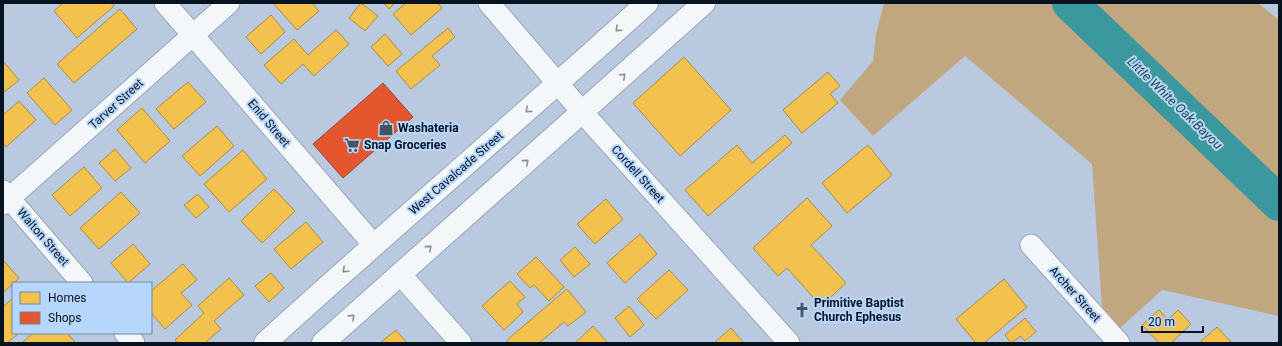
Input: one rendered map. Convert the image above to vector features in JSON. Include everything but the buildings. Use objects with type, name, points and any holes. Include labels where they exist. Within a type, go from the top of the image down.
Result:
[{"type":"main road","name":"West Cavalcade Street","points":[[265,343],[373,244],[558,84],[647,3]]},
{"type":"main road","points":[[323,343],[583,113],[704,3]]},
{"type":"street","name":"Enid Street","points":[[165,3],[373,244]]},
{"type":"street","name":"Tarver Street","points":[[5,198],[229,3]]},
{"type":"street","name":"Cordell Street","points":[[488,3],[583,113],[789,343]]},
{"type":"street","name":"Walton Street","points":[[5,198],[81,282]]},
{"type":"street","name":"Archer Street","points":[[1031,245],[1119,343]]},
{"type":"street","points":[[400,274],[461,343]]},
{"type":"street","points":[[126,334],[134,343]]},
{"type":"shaded area","points":[[884,3],[1258,3],[1279,20],[1279,316],[1162,290],[1120,328],[1102,308],[1092,164],[965,56],[873,136],[840,100],[873,61],[876,34]]},
{"type":"waterway","name":"Little White Oak Bayou","points":[[1070,3],[1279,203]]},
{"type":"place","name":"Washateria","points":[[386,128]]},
{"type":"place","name":"Snap Groceries","points":[[352,145]]},
{"type":"place","name":"Primitive Baptist Church Ephesus","points":[[802,310]]}]
